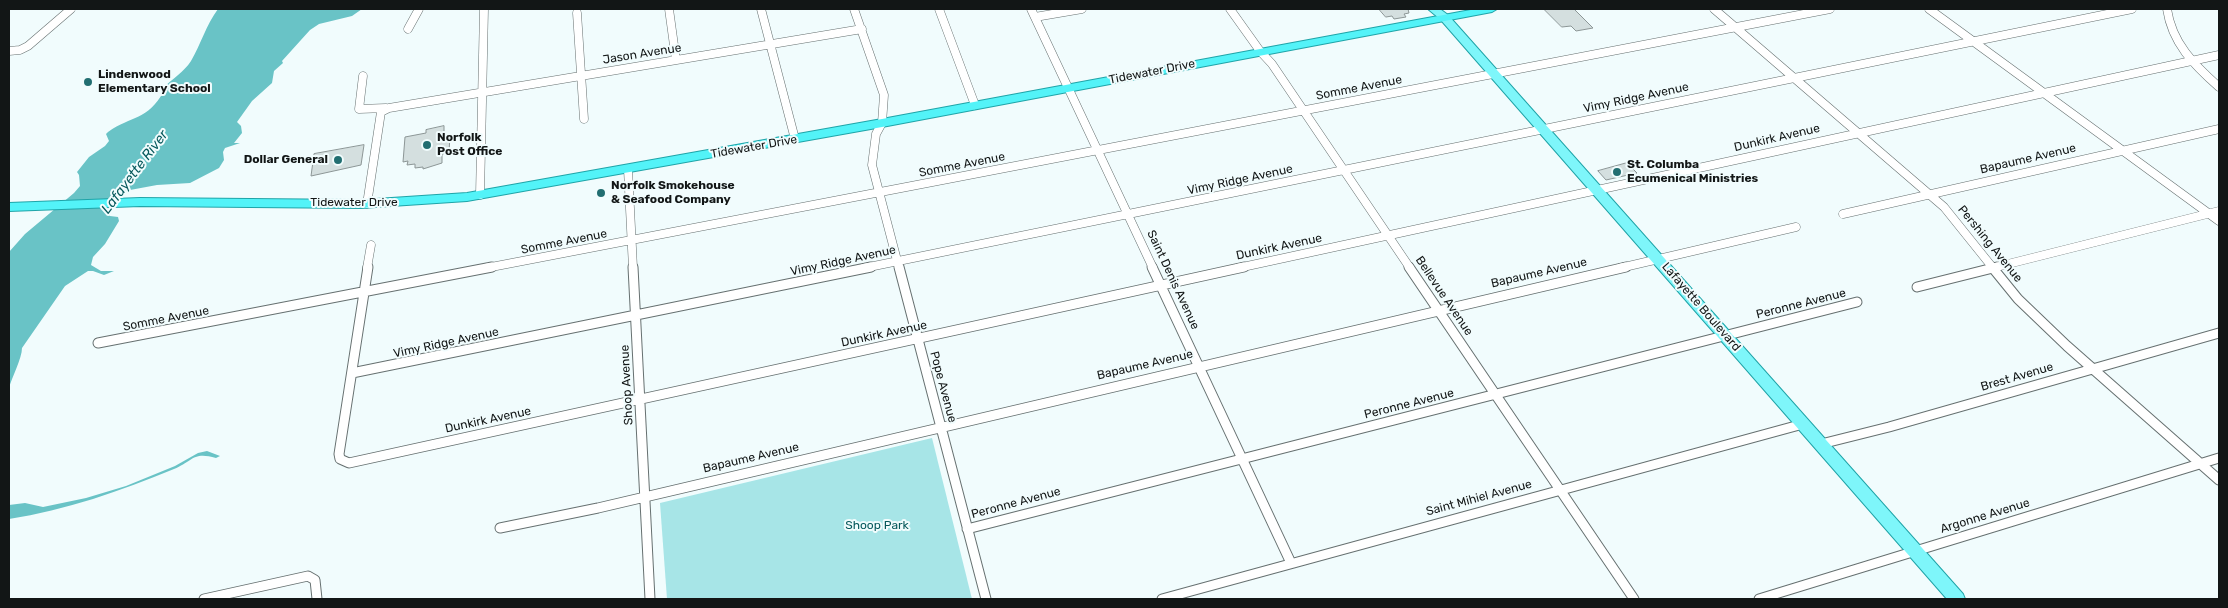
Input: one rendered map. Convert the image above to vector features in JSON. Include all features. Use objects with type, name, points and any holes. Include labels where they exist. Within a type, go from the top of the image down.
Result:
[{"type":"highway","name":"Tidewater Drive","points":[[9,207],[151,202],[414,203],[480,195],[882,124],[1260,51],[1444,13],[1492,9]]},
{"type":"main road","name":"Lafayette Boulevard","points":[[1433,9],[1444,13],[1495,74],[1957,599]]},
{"type":"street","points":[[9,51],[20,50],[28,46],[71,9]]},
{"type":"street","points":[[408,29],[419,9]]},
{"type":"street","points":[[480,195],[484,9]]},
{"type":"street","points":[[669,9],[676,60]]},
{"type":"street","points":[[761,9],[795,139]]},
{"type":"street","name":"Pope Avenue","points":[[854,9],[884,95],[882,124],[876,134],[872,165],[986,599]]},
{"type":"street","points":[[939,9],[975,105]]},
{"type":"street","name":"Saint Denis Avenue","points":[[1032,9],[1291,562]]},
{"type":"street","points":[[1035,17],[1082,9]]},
{"type":"street","name":"Bellevue Avenue","points":[[1230,9],[1260,51],[1272,64],[1345,169],[1495,395],[1634,599]]},
{"type":"street","name":"Pershing Avenue","points":[[1714,9],[1929,195],[1964,228],[1993,268],[2042,323],[2219,480]]},
{"type":"street","name":"Somme Avenue","points":[[98,343],[1830,9]]},
{"type":"street","points":[[1929,9],[2219,221]]},
{"type":"street","name":"Vimy Ridge Avenue","points":[[352,373],[2132,9]]},
{"type":"street","points":[[2167,9],[2176,40],[2192,61],[2219,87]]},
{"type":"street","points":[[577,13],[584,119]]},
{"type":"street","name":"Jason Avenue","points":[[389,108],[862,29]]},
{"type":"street","name":"Dunkirk Avenue","points":[[352,373],[339,454],[340,459],[344,462],[353,463],[2219,55]]},
{"type":"street","points":[[363,76],[359,109],[389,108]]},
{"type":"street","points":[[367,204],[381,112],[389,108]]},
{"type":"street","name":"Bapaume Avenue","points":[[1843,214],[2219,128]]},
{"type":"street","name":"Shoop Avenue","points":[[628,170],[650,599]]},
{"type":"street","points":[[1917,287],[2219,211]]},
{"type":"street","name":"Bapaume Avenue","points":[[500,528],[645,497],[1796,227]]},
{"type":"street","points":[[352,373],[371,245]]},
{"type":"street","name":"Peronne Avenue","points":[[967,529],[1857,302]]},
{"type":"street","name":"Brest Avenue","points":[[1821,444],[1889,427],[2219,333]]},
{"type":"street","name":"Saint Mihiel Avenue","points":[[1162,599],[1291,562],[1803,424]]},
{"type":"street","name":"Argonne Avenue","points":[[1759,599],[2219,458]]},
{"type":"street","points":[[204,599],[304,577],[312,577],[315,580],[317,599]]},
{"type":"green space","name":"Shoop Park","points":[[932,438],[972,599],[667,599],[660,503]]},
{"type":"water","name":"Lafayette River","points":[[218,9],[362,9],[352,16],[319,24],[310,30],[282,61],[283,63],[274,71],[272,83],[252,101],[237,122],[241,126],[242,133],[234,143],[240,143],[225,148],[223,152],[224,160],[219,168],[190,183],[157,185],[130,190],[110,201],[104,209],[110,216],[118,217],[119,221],[105,244],[93,257],[91,265],[101,271],[114,271],[104,275],[88,271],[65,286],[22,348],[9,388],[9,252],[25,234],[80,186],[77,172],[89,157],[109,141],[106,134],[145,113],[158,101],[164,91],[163,88],[191,61],[210,21]]},
{"type":"water","points":[[207,451],[220,456],[216,458],[198,456],[174,469],[114,492],[72,505],[9,519],[9,505],[25,503],[43,507],[86,498],[126,486],[175,466],[198,453]]},
{"type":"building","points":[[1379,9],[1408,9],[1409,13],[1404,14],[1406,17],[1394,19],[1392,16],[1386,17]]},
{"type":"building","points":[[1544,9],[1574,9],[1593,28],[1576,31],[1571,26],[1562,27]]},
{"type":"building","name":"Norfolk Post Office","points":[[444,126],[444,136],[450,135],[449,153],[442,154],[442,163],[423,169],[423,167],[415,168],[415,164],[407,165],[408,161],[403,162],[405,137],[426,133],[426,130]]},
{"type":"building","name":"Dollar General","points":[[364,145],[361,165],[311,176],[314,154]]},
{"type":"building","name":"St. Columba Ecumenical Ministries","points":[[1627,163],[1637,173],[1606,180],[1598,171]]},
{"type":"place","name":"Lindenwood Elementary School","points":[[88,82]]},
{"type":"place","name":"Norfolk Post Office","points":[[427,145]]},
{"type":"place","name":"Dollar General","points":[[338,160]]},
{"type":"place","name":"St. Columba Ecumenical Ministries","points":[[1617,172]]},
{"type":"place","name":"Norfolk Smokehouse & Seafood Company","points":[[601,193]]}]
